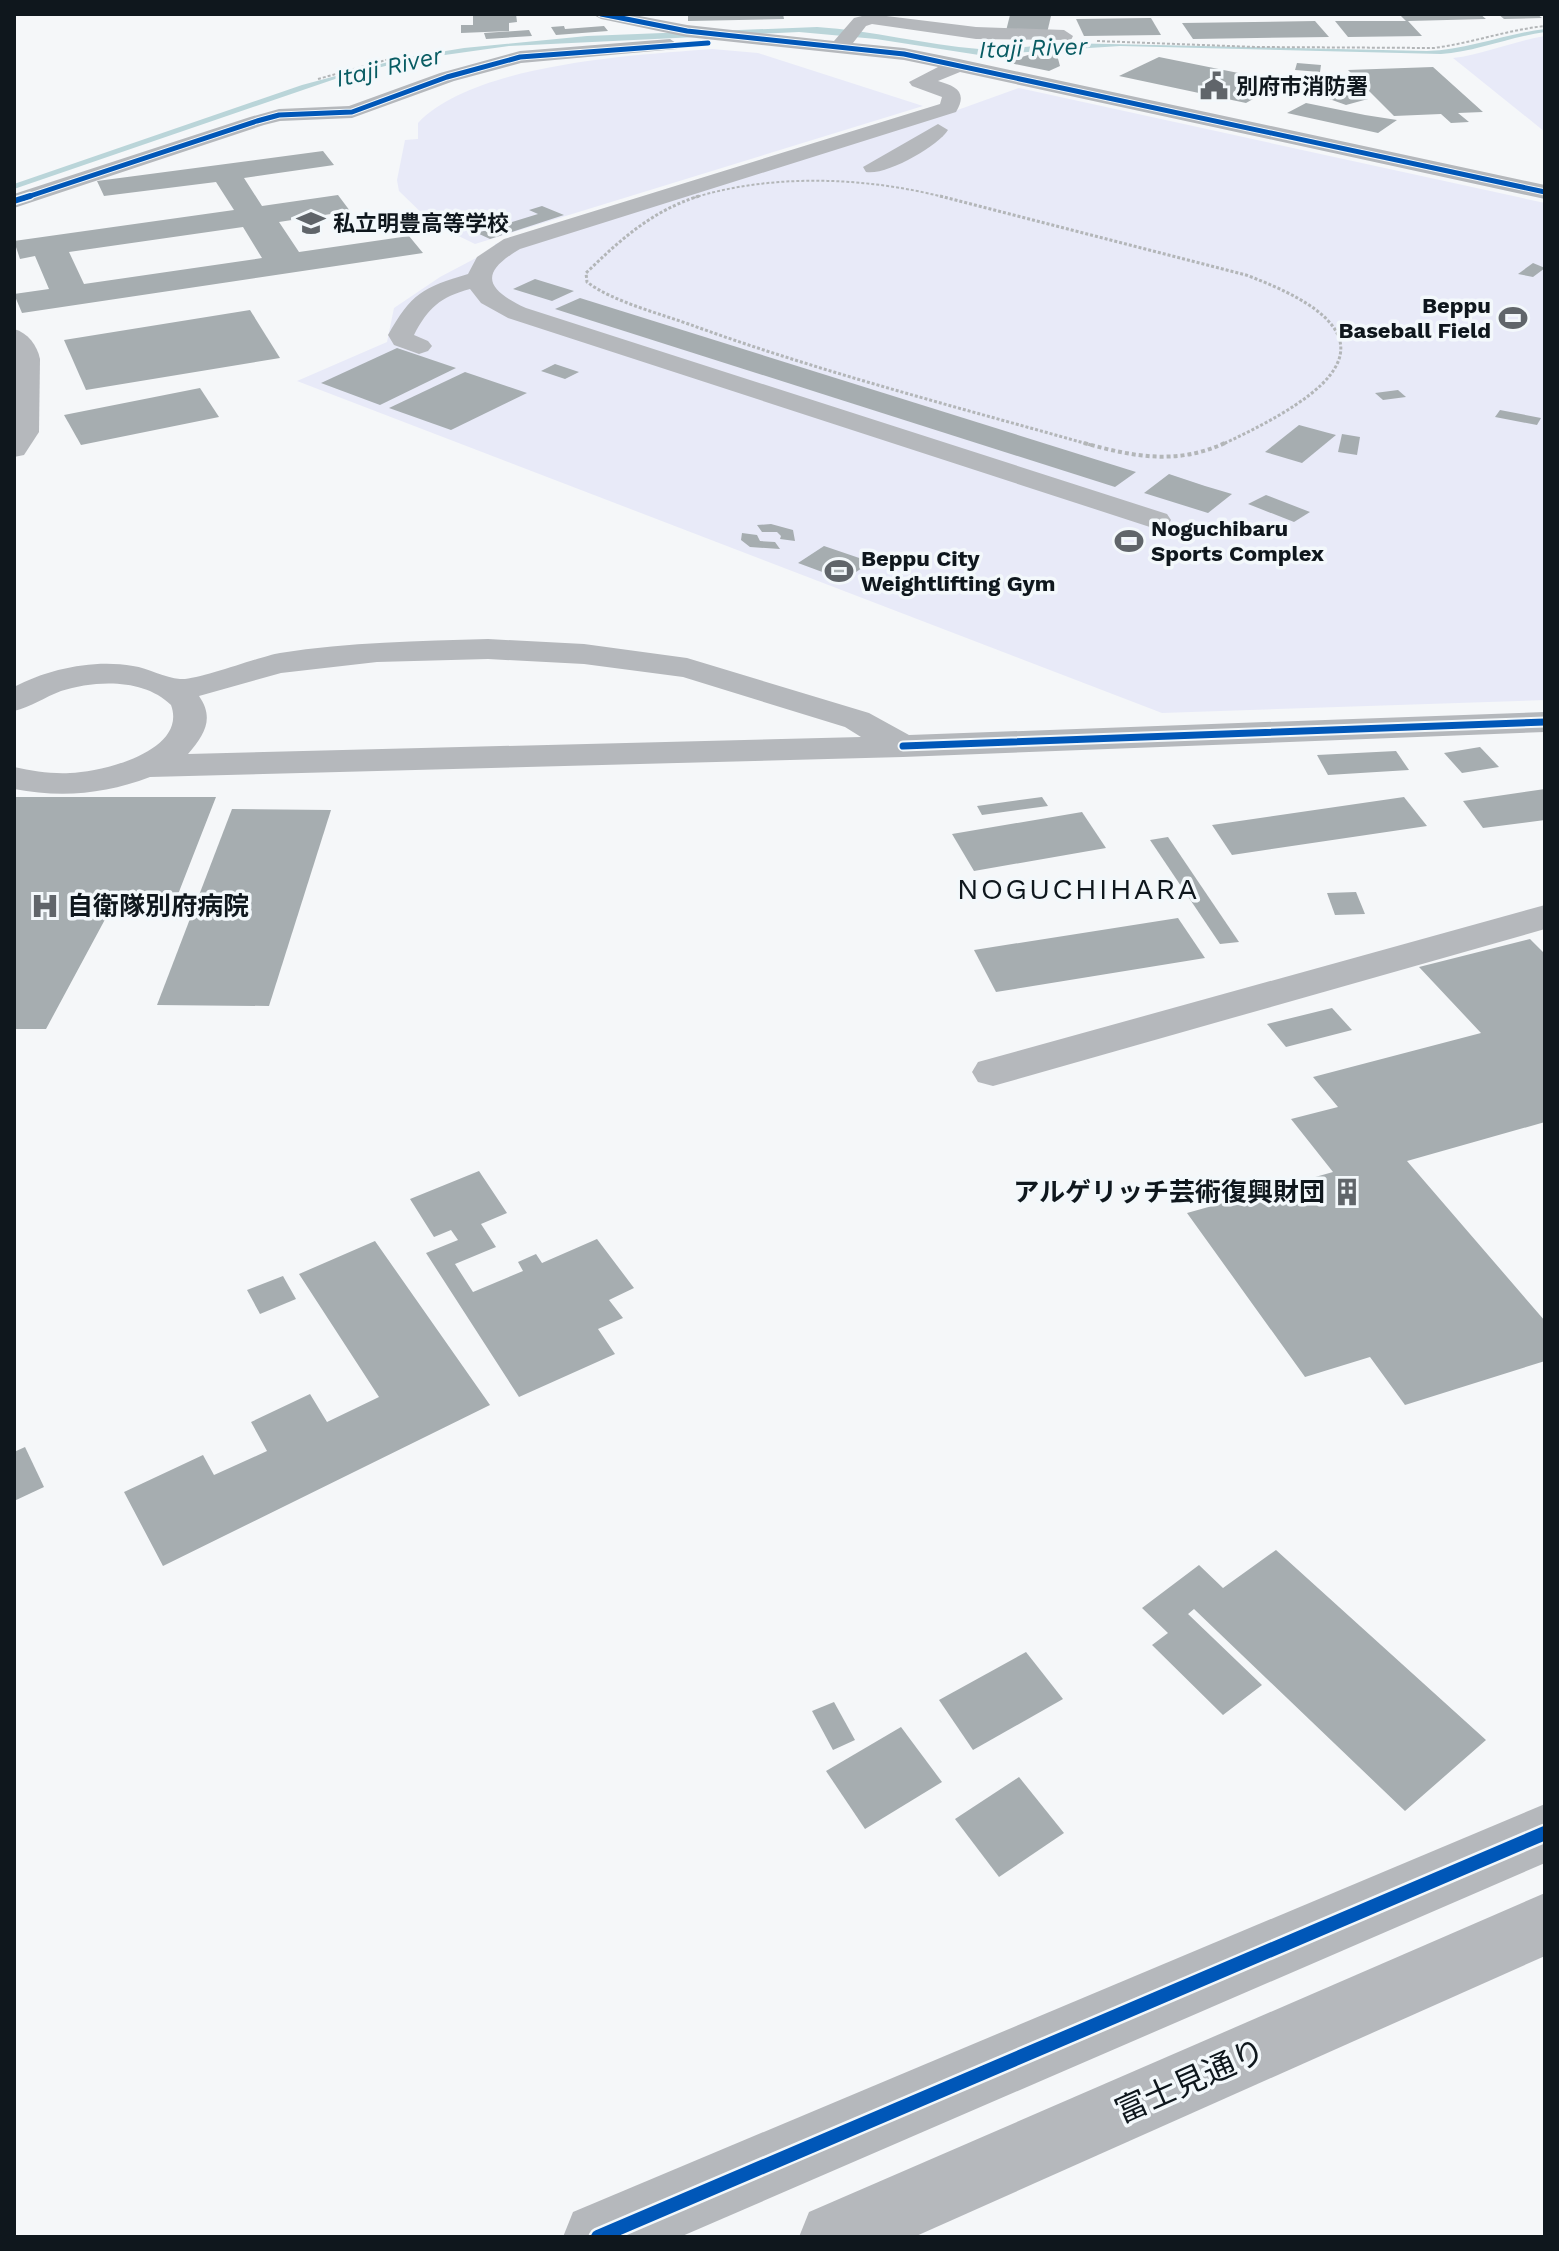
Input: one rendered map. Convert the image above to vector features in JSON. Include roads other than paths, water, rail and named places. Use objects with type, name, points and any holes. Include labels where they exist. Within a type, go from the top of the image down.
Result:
[{"type":"street","points":[[601,14],[644,24],[752,38]]},
{"type":"street","points":[[847,37],[864,20],[879,19],[976,33],[1067,37]]},
{"type":"street","points":[[14,201],[268,118],[352,112],[447,77],[520,57],[752,38],[847,37],[959,65],[1078,81],[1545,192]]},
{"type":"street","points":[[959,65],[919,82],[950,91],[949,108],[512,244],[483,264],[477,279],[484,294],[517,313],[1156,520]]},
{"type":"street","points":[[874,167],[933,138],[938,128],[931,114]]},
{"type":"street","points":[[419,346],[403,340],[401,335],[419,300],[431,292],[477,279]]},
{"type":"street","points":[[14,337],[25,350],[27,359],[25,432],[14,449]]},
{"type":"street","points":[[177,691],[279,663],[377,652],[488,649],[584,654],[687,668],[857,720],[903,746]]},
{"type":"street","points":[[14,701],[57,682],[92,675],[125,675],[154,680],[177,691],[188,704],[191,719],[185,735],[170,752],[147,766],[113,778],[76,785],[41,784],[14,778]]},
{"type":"street","points":[[147,766],[903,746],[1545,722]]},
{"type":"street","points":[[993,1072],[1545,917]]},
{"type":"street","points":[[598,2237],[1545,1833]]},
{"type":"street","name":"富士見通り","points":[[834,2237],[1545,1924]]},
{"type":"water","name":"Itaji River","points":[[817,27],[989,49],[1061,43],[1427,51],[1457,48],[1530,31],[1545,29],[1545,32],[1441,54],[1120,46],[979,55],[876,39],[799,32],[509,46],[409,60],[338,78],[14,189],[14,184],[302,85],[403,58],[464,48],[587,36]]},
{"type":"place","name":"別府市消防署","points":[[1214,86]]},
{"type":"place","name":"私立明豊高等学校","points":[[311,223]]},
{"type":"place","name":"Beppu Baseball Field","points":[[1513,318]]},
{"type":"place","name":"Noguchibaru Sports Complex","points":[[1129,541]]},
{"type":"place","name":"Beppu City Weightlifting Gym","points":[[839,571]]},
{"type":"place","name":"自衛隊別府病院","points":[[45,906]]},
{"type":"place","name":"アルゲリッチ芸術復興財団","points":[[1347,1192]]},
{"type":"district","name":"NOGUCHIHARA","points":[[1078,888]]}]
